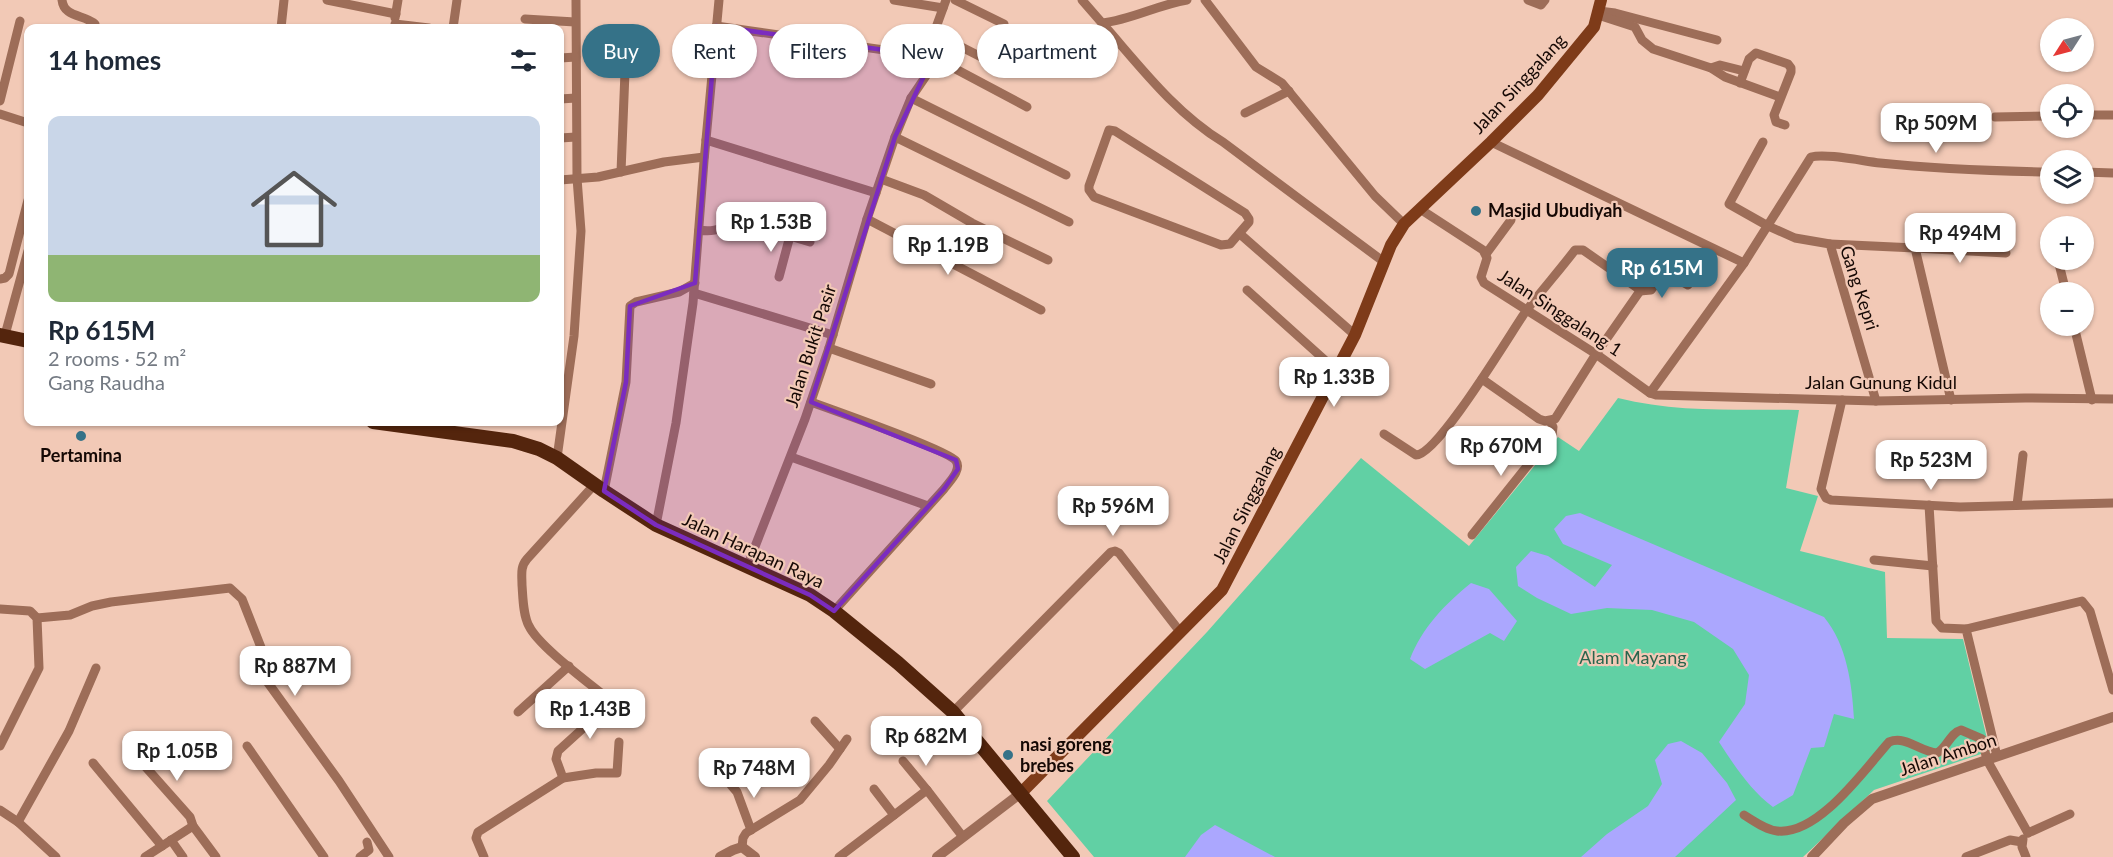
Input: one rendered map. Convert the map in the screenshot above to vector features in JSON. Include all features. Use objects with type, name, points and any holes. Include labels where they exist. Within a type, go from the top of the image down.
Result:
[{"type":"main road","name":"Jalan Singgalang","points":[[1021,793],[1181,633],[1226,584],[1355,334],[1391,245],[1404,225],[1538,94],[1587,38],[1594,27],[1599,9]]},
{"type":"main road","points":[[2,335],[24,340]]},
{"type":"main road","name":"Jalan Harapan Raya","points":[[403,426],[513,441],[539,449],[557,458],[656,525],[810,595],[834,611],[898,663],[953,712],[1073,857]]},
{"type":"street","points":[[62,0],[64,8],[73,15],[89,19],[95,24]]},
{"type":"street","points":[[281,24],[284,0]]},
{"type":"street","points":[[327,0],[395,22],[398,0]]},
{"type":"street","points":[[454,24],[457,0]]},
{"type":"street","points":[[564,408],[574,336],[581,231],[576,137],[576,0]]},
{"type":"street","points":[[716,24],[719,0]]},
{"type":"street","points":[[894,0],[944,4]]},
{"type":"street","points":[[955,0],[1004,24]]},
{"type":"street","points":[[1082,0],[1176,106],[1201,129],[1223,142],[1384,262]]},
{"type":"street","points":[[1102,23],[1116,21],[1158,3],[1186,0]]},
{"type":"street","points":[[1205,0],[1256,67],[1282,83],[1375,196],[1404,225]]},
{"type":"street","points":[[1528,0],[1540,5],[1545,0]]},
{"type":"street","name":"Jalan Bukit Pasir","points":[[937,24],[944,4]]},
{"type":"street","points":[[1599,9],[1718,40]]},
{"type":"street","points":[[1599,9],[1635,27],[1642,40],[1653,49],[1711,68],[1725,77],[1780,97]]},
{"type":"street","points":[[525,19],[575,22]]},
{"type":"street","points":[[0,101],[20,21]]},
{"type":"street","points":[[757,32],[880,49]]},
{"type":"street","points":[[1740,83],[1749,59],[1756,52],[1788,64],[1791,72],[1774,118],[1776,122],[1785,125]]},
{"type":"street","points":[[564,58],[576,57]]},
{"type":"street","points":[[1711,68],[1720,65],[1744,72]]},
{"type":"street","points":[[965,74],[1027,107]]},
{"type":"street","points":[[621,172],[625,78]]},
{"type":"street","points":[[656,525],[676,423],[695,288],[711,78]]},
{"type":"street","name":"Jalan Bukit Pasir","points":[[747,567],[791,457],[830,348],[867,219],[895,137],[911,98],[924,78]]},
{"type":"street","points":[[1245,113],[1289,91]]},
{"type":"street","points":[[564,99],[576,98]]},
{"type":"street","points":[[911,98],[1066,175]]},
{"type":"street","points":[[0,114],[24,122]]},
{"type":"street","points":[[2094,115],[2113,115]]},
{"type":"street","points":[[1995,117],[2040,116]]},
{"type":"street","points":[[1113,130],[1245,213],[1250,219],[1240,234],[1230,244],[1221,244],[1094,197],[1089,186],[1108,132],[1113,130]]},
{"type":"street","points":[[564,138],[576,137]]},
{"type":"street","points":[[895,137],[1068,222]]},
{"type":"street","points":[[706,140],[876,193]]},
{"type":"street","points":[[1491,142],[1744,263]]},
{"type":"street","name":"Gang Kepri","points":[[1763,142],[1729,204],[1795,238],[1830,244],[1876,401]]},
{"type":"street","points":[[1650,393],[1744,263],[1808,159],[1821,156],[1984,171],[2040,172]]},
{"type":"street","points":[[564,180],[598,177],[664,162],[704,157]]},
{"type":"street","points":[[2094,172],[2113,172]]},
{"type":"street","points":[[881,179],[924,195],[972,223],[1048,260]]},
{"type":"street","name":"Jalan Singgalang 1","points":[[1420,209],[1486,254],[1482,281],[1526,312],[1596,354],[1650,393]]},
{"type":"street","points":[[0,279],[9,274],[24,216]]},
{"type":"street","points":[[867,219],[1041,310]]},
{"type":"street","points":[[1486,254],[1511,220]]},
{"type":"street","points":[[699,230],[713,232],[738,222],[744,222],[810,242]]},
{"type":"street","points":[[1240,234],[1355,334]]},
{"type":"street","points":[[779,277],[789,236]]},
{"type":"street","points":[[1830,244],[2006,253]]},
{"type":"street","points":[[1915,248],[1951,400]]},
{"type":"street","points":[[1384,434],[1416,455],[1421,455],[1449,425],[1526,312],[1575,250],[1580,249],[1640,291]]},
{"type":"street","points":[[2,335],[24,264]]},
{"type":"street","points":[[1482,379],[1539,420],[1550,421],[1554,419],[1640,291],[1651,290],[1667,273],[1688,285]]},
{"type":"street","points":[[563,778],[556,759],[558,751],[612,702],[533,634],[528,625],[523,603],[521,567],[523,562],[599,488],[626,382],[630,306],[636,302],[695,288],[833,335]]},
{"type":"street","points":[[1247,290],[1336,371]]},
{"type":"street","points":[[2076,336],[2092,400]]},
{"type":"street","points":[[830,348],[931,384]]},
{"type":"street","name":"Jalan Gunung Kidul","points":[[1650,393],[1663,396],[1876,401],[2113,399]]},
{"type":"street","points":[[1842,400],[1821,489],[1826,498],[1831,500],[1929,505],[2113,503]]},
{"type":"street","points":[[811,402],[916,442],[956,460],[957,469],[944,489],[834,611]]},
{"type":"street","points":[[1472,536],[1552,435],[1554,427],[1550,421]]},
{"type":"street","points":[[557,458],[561,426]]},
{"type":"street","points":[[2017,505],[2023,454]]},
{"type":"street","points":[[791,457],[928,506]]},
{"type":"street","points":[[1929,505],[1936,621],[1942,628],[1966,629],[2082,601],[2090,611],[2113,690]]},
{"type":"street","points":[[953,712],[1111,552],[1119,553],[1181,633]]},
{"type":"street","points":[[1874,560],[1933,566]]},
{"type":"street","points":[[37,618],[70,615],[92,606],[111,602],[230,588],[242,599],[261,650],[266,680],[339,781],[388,857]]},
{"type":"street","points":[[0,609],[30,611],[37,618],[39,668],[0,746]]},
{"type":"street","points":[[1966,629],[1992,758]]},
{"type":"street","points":[[518,712],[569,666]]},
{"type":"street","points":[[18,822],[69,731],[96,668]]},
{"type":"street","name":"Jalan Ambon","points":[[1812,857],[1844,823],[1872,799],[2113,717]]},
{"type":"street","points":[[815,721],[840,749]]},
{"type":"street","points":[[1744,815],[1779,831],[1793,830],[1808,823],[1835,804],[1892,741],[1907,742],[1923,750],[1937,753],[1954,733],[1961,730],[1982,739],[2028,833]]},
{"type":"street","points":[[742,847],[743,838],[751,830],[800,800],[808,792],[847,739]]},
{"type":"street","points":[[484,857],[476,838],[478,832],[563,778],[596,773],[617,773],[619,742]]},
{"type":"street","points":[[247,746],[324,857]]},
{"type":"street","points":[[903,761],[963,837]]},
{"type":"street","points":[[93,763],[162,846]]},
{"type":"street","points":[[143,764],[190,817],[193,826],[216,857]]},
{"type":"street","points":[[731,785],[737,792],[751,830]]},
{"type":"street","points":[[874,789],[894,815]]},
{"type":"street","points":[[839,857],[927,790]]},
{"type":"street","points":[[937,857],[1021,793]]},
{"type":"street","points":[[0,810],[18,822],[56,857]]},
{"type":"street","points":[[2026,857],[2022,842],[2028,833],[2070,814]]},
{"type":"street","points":[[145,857],[193,826]]},
{"type":"street","points":[[171,840],[183,857]]},
{"type":"street","points":[[1966,857],[2010,840],[2022,842]]},
{"type":"street","points":[[360,857],[369,850],[367,842]]},
{"type":"street","points":[[720,857],[742,847]]},
{"type":"street","points":[[742,847],[755,857]]},
{"type":"highlighted area","points":[[716,26],[933,57],[895,137],[811,402],[956,460],[958,469],[944,489],[834,611],[810,595],[656,525],[604,491],[626,382],[630,306],[695,283]]},
{"type":"green space","name":"Alam Mayang","points":[[1618,398],[1685,408],[1799,410],[1786,488],[1818,496],[1800,551],[1885,572],[1887,638],[1963,639],[1990,751],[1874,790],[1803,857],[1094,857],[1047,801],[1207,632],[1361,458],[1469,546],[1558,437],[1579,451]]},
{"type":"shaded area","points":[[1580,513],[1824,617],[1838,640],[1847,665],[1854,719],[1834,714],[1824,747],[1811,748],[1793,795],[1773,807],[1750,785],[1719,742],[1745,704],[1749,675],[1733,649],[1694,622],[1652,610],[1607,608],[1571,614],[1518,586],[1516,567],[1531,551],[1548,556],[1595,587],[1612,565],[1563,544],[1554,529],[1566,516]]},
{"type":"shaded area","points":[[1471,583],[1489,589],[1517,621],[1504,641],[1490,633],[1425,669],[1410,659],[1415,648],[1435,617]]},
{"type":"shaded area","points":[[1681,741],[1702,753],[1727,783],[1736,800],[1675,857],[1581,857],[1607,834],[1648,806],[1662,784],[1655,760],[1668,744]]},
{"type":"shaded area","points":[[1215,825],[1275,857],[1185,857],[1201,835]]},
{"type":"place","name":"Masjid Ubudiyah","points":[[1476,211]]},
{"type":"place","name":"Pertamina","points":[[81,436]]},
{"type":"place","name":"nasi goreng brebes","points":[[1008,755]]}]
